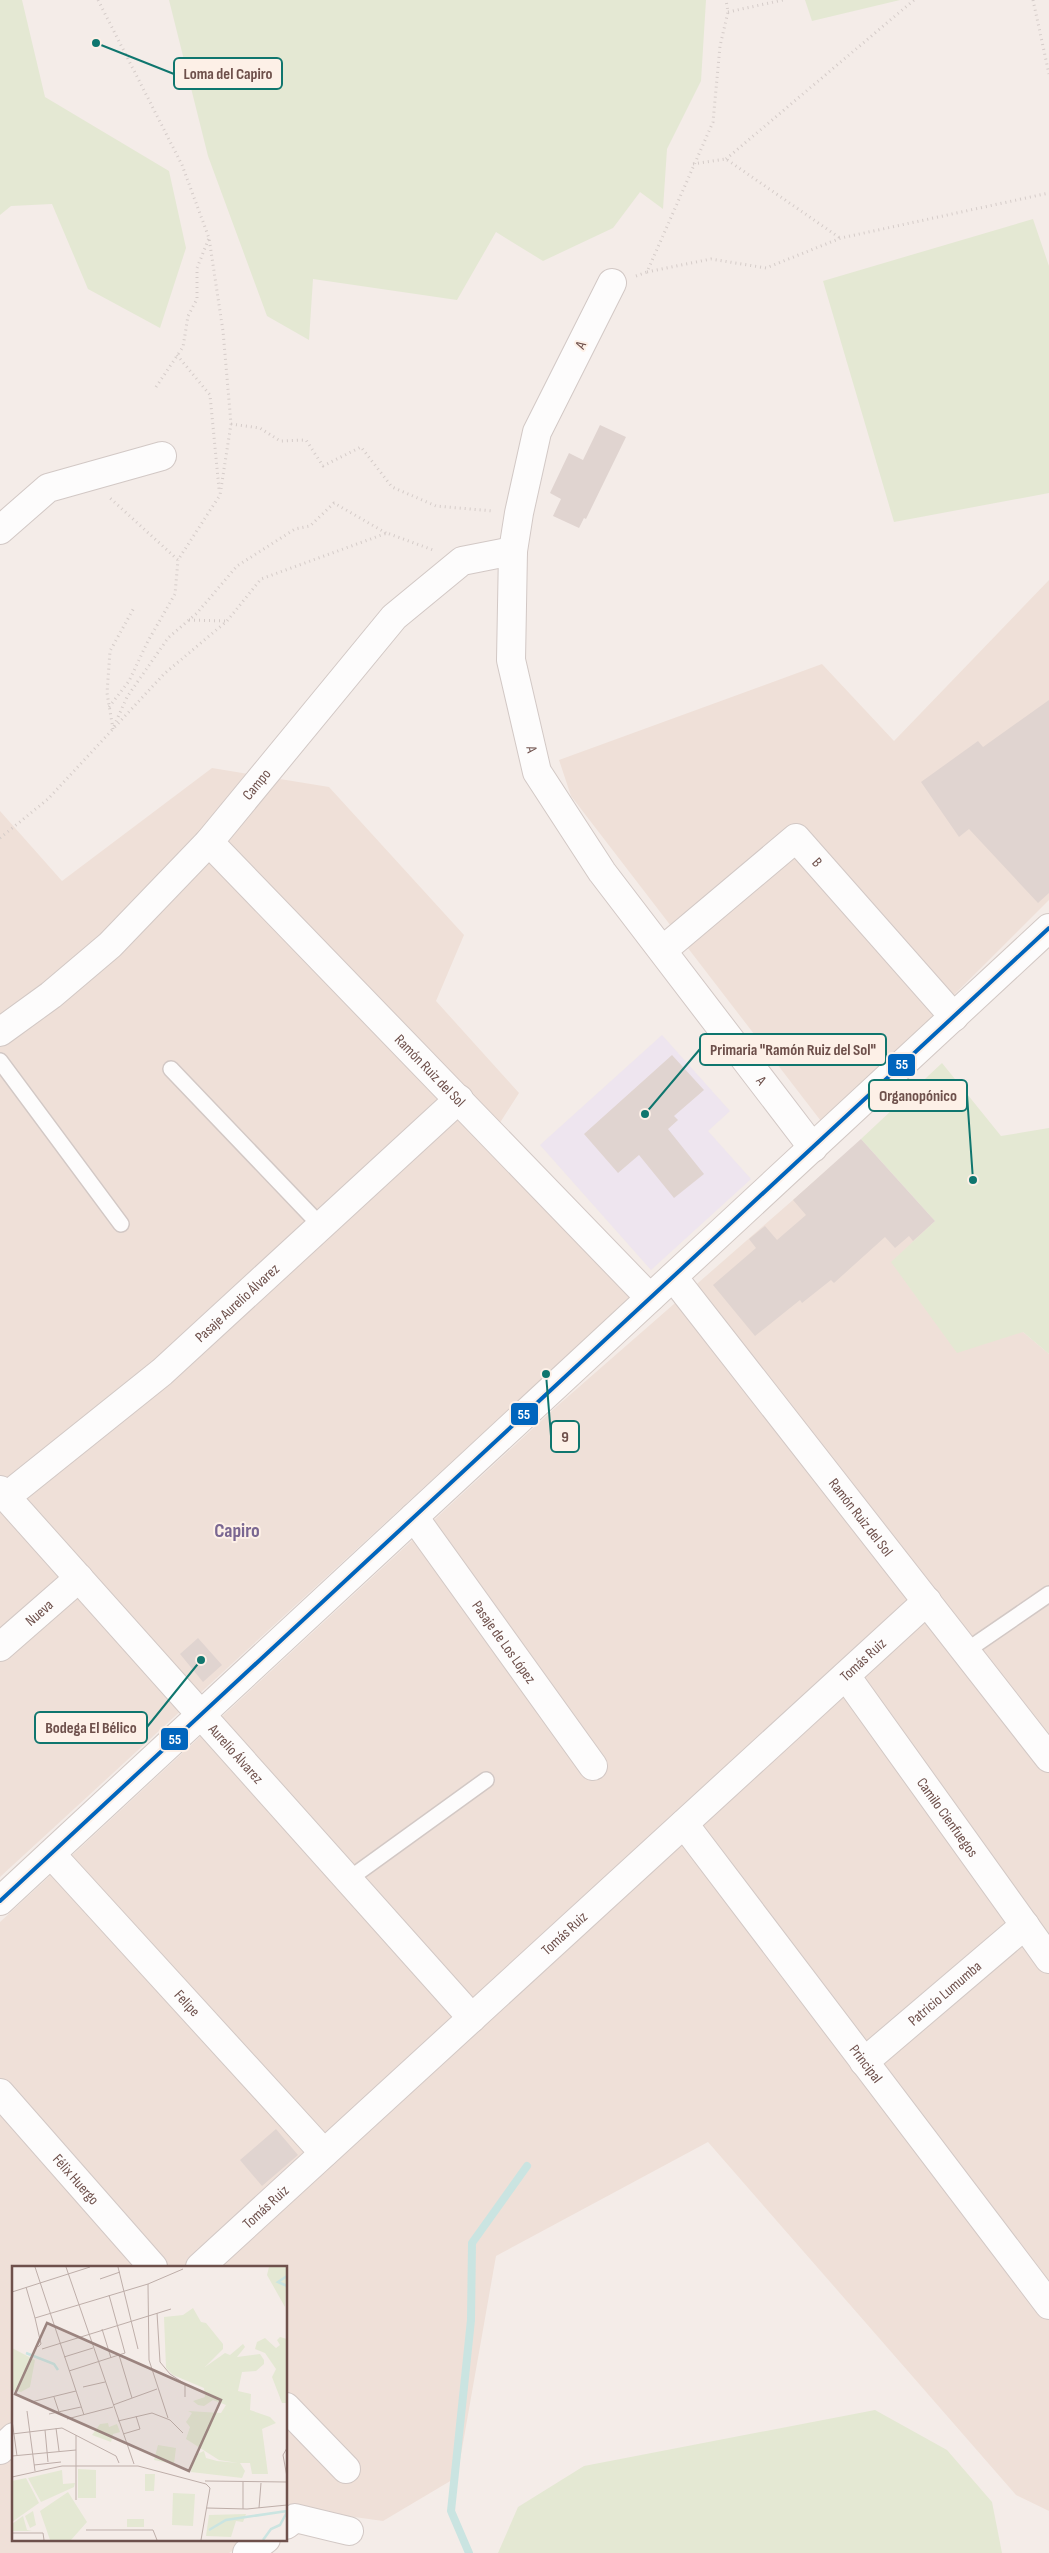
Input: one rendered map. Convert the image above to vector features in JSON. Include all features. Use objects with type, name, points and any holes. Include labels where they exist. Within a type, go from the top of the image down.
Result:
[{"type":"street","name":"A","points":[[612,283],[537,432],[519,513],[513,551],[511,660],[537,772],[602,872],[813,1148]]},
{"type":"street","points":[[0,530],[48,488],[162,456]]},
{"type":"street","name":"Campo","points":[[0,1032],[51,995],[110,945],[210,842],[394,617],[462,561],[513,551]]},
{"type":"street","name":"B","points":[[663,950],[796,838],[954,1017]]},
{"type":"street","name":"Ramón Ruiz del Sol","points":[[210,842],[650,1298]]},
{"type":"street","points":[[0,1901],[1049,928]]},
{"type":"street","name":"Pasaje Aurelio Álvarez","points":[[3,1493],[162,1372],[322,1227],[459,1099]]},
{"type":"street","name":"Ramón Ruiz del Sol","points":[[673,1278],[1049,1758]]},
{"type":"street","name":"Aurelio Álvarez","points":[[3,1493],[472,2018]]},
{"type":"street","name":"Pasaje de Los López","points":[[414,1518],[594,1766]]},
{"type":"street","name":"Nueva","points":[[0,1647],[79,1578]]},
{"type":"street","name":"Tomás Ruiz","points":[[201,2266],[927,1601]]},
{"type":"street","name":"Camilo Cienfuegos","points":[[846,1676],[1049,1959]]},
{"type":"street","name":"Principal","points":[[684,1824],[1049,2304]]},
{"type":"street","name":"Felipe","points":[[51,1854],[324,2153]]},
{"type":"street","name":"Patricio Lumumba","points":[[864,2062],[1025,1925]]},
{"type":"street","name":"Félix Huergo","points":[[0,2093],[152,2266]]},
{"type":"street","points":[[288,2409],[346,2469]]},
{"type":"street","points":[[0,2450],[12,2440]]},
{"type":"street","points":[[288,2523],[296,2518],[348,2531]]},
{"type":"street","points":[[247,2553],[265,2540]]},
{"type":"lane","points":[[0,1061],[120,1224]]},
{"type":"lane","points":[[171,1069],[322,1227]]},
{"type":"lane","points":[[966,1651],[1049,1594]]},
{"type":"lane","points":[[349,1880],[486,1780]]},
{"type":"path","points":[[98,0],[182,165],[209,238],[223,330],[231,424],[220,495],[178,560],[175,594],[148,641],[129,681],[109,707]]},
{"type":"path","points":[[647,272],[712,122],[720,46],[728,12],[726,0]]},
{"type":"path","points":[[728,12],[783,0]]},
{"type":"path","points":[[693,164],[726,159],[914,0]]},
{"type":"path","points":[[1033,0],[1049,74]]},
{"type":"path","points":[[726,159],[841,238]]},
{"type":"path","points":[[612,283],[647,272],[711,259],[766,268],[841,238],[1049,193]]},
{"type":"path","points":[[156,387],[183,347],[188,316],[197,299],[197,268],[209,238]]},
{"type":"path","points":[[176,355],[210,395],[220,495]]},
{"type":"path","points":[[231,424],[260,428],[280,441],[306,440],[323,466],[361,448],[392,487],[436,506],[519,513]]},
{"type":"path","points":[[87,477],[178,560]]},
{"type":"path","points":[[113,729],[127,697],[168,638],[189,620],[237,566],[295,529],[310,526],[334,503],[387,533],[462,561]]},
{"type":"path","points":[[0,838],[48,799],[164,674],[227,622],[261,579],[387,533]]},
{"type":"path","points":[[113,729],[107,693],[110,651],[135,606]]},
{"type":"path","points":[[189,620],[227,622]]},
{"type":"shaded area","points":[[1049,580],[1049,900],[824,1125],[571,796],[559,760],[822,664],[894,741]]},
{"type":"shaded area","points":[[212,768],[329,787],[464,935],[436,1001],[519,1093],[489,1140],[633,1295],[0,1877],[0,811],[62,881]]},
{"type":"shaded area","points":[[662,1035],[730,1111],[708,1131],[751,1179],[651,1270],[540,1145]]},
{"type":"shaded area","points":[[840,1159],[935,1221],[892,1262],[1023,1332],[1049,1354],[1049,2511],[1016,2495],[708,2142],[496,2256],[457,2477],[383,2521],[297,2509],[288,2515],[288,2266],[12,2266],[12,2540],[248,2540],[229,2553],[0,2553],[0,1922],[556,1407]]},
{"type":"green space","points":[[0,0],[22,0],[45,97],[169,171],[186,248],[160,328],[88,289],[52,204],[11,206],[0,215]]},
{"type":"green space","points":[[169,0],[706,0],[701,81],[667,149],[663,209],[640,192],[613,228],[543,261],[496,232],[457,300],[313,279],[309,340],[267,316],[208,156]]},
{"type":"green space","points":[[805,0],[900,0],[812,21]]},
{"type":"green space","points":[[1033,219],[1049,266],[1049,493],[894,522],[823,281]]},
{"type":"green space","points":[[942,1063],[1001,1136],[1049,1128],[1049,1354],[1023,1332],[957,1353],[891,1262],[935,1221],[861,1139]]},
{"type":"green space","points":[[875,2410],[947,2450],[992,2502],[1002,2553],[498,2553],[518,2507],[584,2466]]},
{"type":"building","points":[[600,425],[626,437],[586,519],[584,518],[579,528],[553,516],[561,499],[550,493],[569,453],[583,460]]},
{"type":"building","points":[[1049,700],[1049,893],[1038,903],[969,829],[959,837],[921,782],[978,741],[983,747]]},
{"type":"building","points":[[672,1055],[704,1090],[674,1116],[678,1120],[668,1129],[704,1174],[674,1198],[639,1155],[618,1173],[584,1134]]},
{"type":"building","points":[[861,1139],[935,1221],[913,1241],[909,1236],[895,1248],[885,1237],[834,1283],[831,1280],[802,1303],[800,1300],[755,1336],[713,1285],[756,1248],[749,1239],[765,1226],[777,1240],[806,1215],[793,1200]]},
{"type":"building","points":[[198,1638],[222,1665],[203,1682],[180,1654]]},
{"type":"building","points":[[276,2129],[298,2155],[262,2186],[240,2160]]},
{"type":"waterway","points":[[469,2553],[451,2511],[471,2320],[472,2243],[527,2166]]},
{"type":"transit line","name":"55","points":[[0,1901],[1049,928]]},
{"type":"place","name":"Loma del Capiro","points":[[96,43]]},
{"type":"place","name":"Primaria \"Ramón Ruiz del Sol\"","points":[[645,1114]]},
{"type":"place","name":"Organopónico","points":[[973,1180]]},
{"type":"place","name":"9","points":[[546,1374]]},
{"type":"place","name":"Bodega El Bélico","points":[[201,1660]]},
{"type":"district","name":"Capiro","points":[[237,1531]]}]
